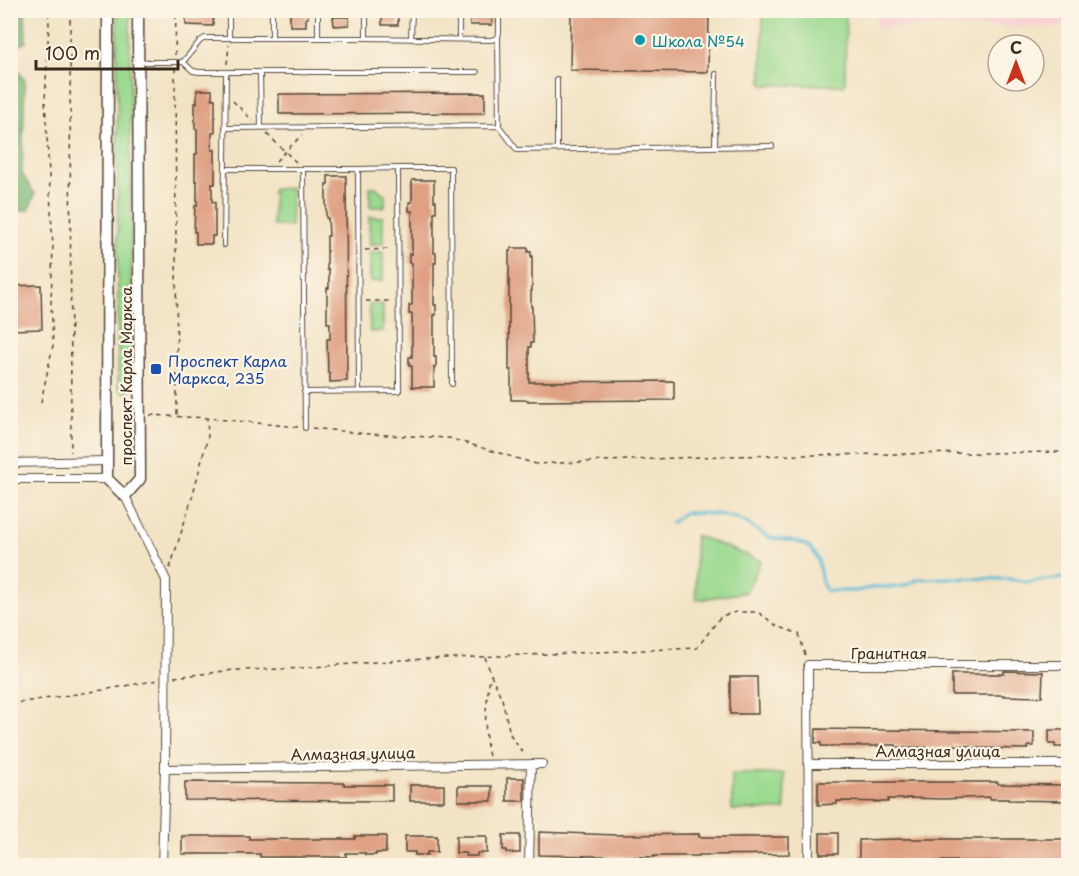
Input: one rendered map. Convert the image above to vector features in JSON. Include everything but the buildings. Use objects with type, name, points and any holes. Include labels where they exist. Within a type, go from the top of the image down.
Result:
[{"type":"street","name":"проспект Карла Маркса","points":[[108,10],[108,479],[125,496],[140,479],[138,10]]},
{"type":"street","points":[[10,463],[108,461]]},
{"type":"street","points":[[10,479],[108,479]]},
{"type":"street","points":[[125,496],[166,580],[162,866]]},
{"type":"street","points":[[808,665],[809,866]]},
{"type":"street","name":"Гранитная","points":[[808,665],[1068,665]]},
{"type":"street","points":[[530,866],[531,764]]},
{"type":"street","name":"Алмазная улица","points":[[165,769],[542,764]]},
{"type":"street","name":"Алмазная улица","points":[[808,764],[1068,764]]},
{"type":"lane","points":[[229,10],[229,38]]},
{"type":"lane","points":[[272,10],[272,38]]},
{"type":"lane","points":[[318,10],[318,38]]},
{"type":"lane","points":[[366,10],[366,38]]},
{"type":"lane","points":[[411,39],[412,10]]},
{"type":"lane","points":[[459,10],[459,39]]},
{"type":"lane","points":[[499,10],[499,126],[517,150],[772,146]]},
{"type":"lane","points":[[183,62],[205,38],[491,40],[498,38]]},
{"type":"lane","points":[[138,62],[183,62],[193,71],[226,73],[477,72]]},
{"type":"lane","points":[[224,245],[226,73]]},
{"type":"lane","points":[[260,73],[261,128]]},
{"type":"lane","points":[[715,147],[716,74]]},
{"type":"lane","points":[[557,79],[557,149]]},
{"type":"lane","points":[[225,128],[499,126]]},
{"type":"lane","points":[[304,392],[399,391],[398,168]]},
{"type":"lane","points":[[225,169],[451,168],[452,384]]},
{"type":"lane","points":[[303,169],[304,428]]},
{"type":"lane","points":[[358,169],[359,391]]},
{"type":"path","points":[[41,402],[52,345],[52,247],[45,100],[48,10]]},
{"type":"path","points":[[70,10],[72,462]]},
{"type":"path","points":[[176,10],[177,416]]},
{"type":"path","points":[[226,73],[229,38]]},
{"type":"path","points":[[268,169],[309,128]]},
{"type":"path","points":[[358,250],[398,249]]},
{"type":"path","points":[[359,301],[398,301]]},
{"type":"path","points":[[140,414],[207,418],[369,434],[449,438],[536,464],[723,456],[1068,452]]},
{"type":"path","points":[[166,580],[192,498],[208,436],[207,418]]},
{"type":"path","points":[[10,704],[166,678],[235,670],[288,669],[401,660],[697,648],[721,616],[736,612],[758,612],[777,626],[799,634],[808,665]]},
{"type":"path","points":[[485,656],[502,699],[510,734],[531,764]]},
{"type":"path","points":[[490,672],[485,721],[486,743],[490,758],[499,765]]},
{"type":"shaded area","points":[[877,11],[1068,11],[1068,27],[877,27]]},
{"type":"green space","points":[[11,10],[25,11],[26,42],[11,49]]},
{"type":"green space","points":[[117,11],[130,11],[132,387],[128,393],[121,392],[118,386]]},
{"type":"green space","points":[[763,11],[846,11],[844,85],[763,85]]},
{"type":"green space","points":[[10,59],[25,81],[22,174],[35,194],[29,210],[11,211]]},
{"type":"green space","points":[[370,187],[376,187],[385,195],[385,207],[370,207]]},
{"type":"green space","points":[[291,188],[291,226],[273,226],[273,189]]},
{"type":"green space","points":[[369,217],[383,217],[383,244],[370,244]]},
{"type":"green space","points":[[370,252],[383,252],[383,281],[370,281]]},
{"type":"green space","points":[[383,304],[383,331],[370,332],[369,305]]},
{"type":"green space","points":[[695,535],[761,561],[746,592],[696,600]]},
{"type":"green space","points":[[732,774],[784,774],[785,810],[732,810]]},
{"type":"waterway","points":[[671,523],[684,513],[722,515],[743,521],[768,537],[802,543],[815,554],[827,591],[901,587],[920,579],[1009,579],[1027,582],[1068,579]]},
{"type":"place","name":"Школа №54","points":[[640,40]]},
{"type":"place","name":"Проспект Карла Маркса, 235","points":[[156,369]]}]
